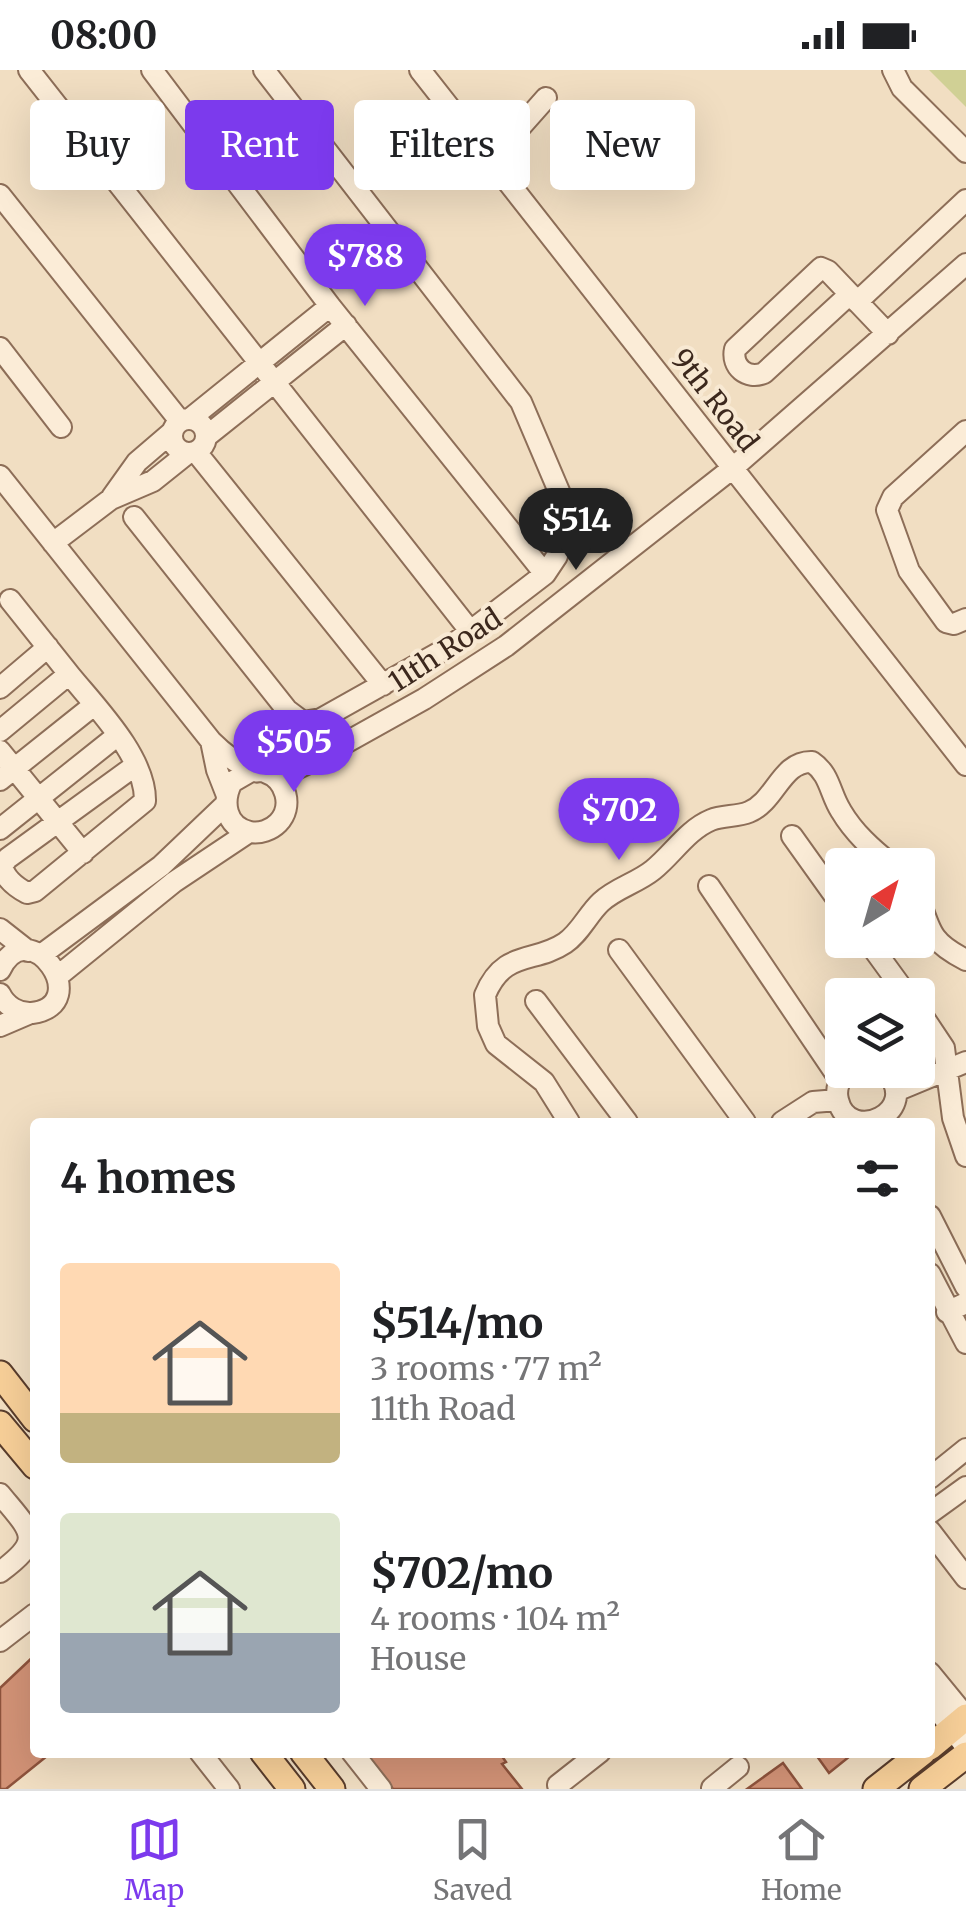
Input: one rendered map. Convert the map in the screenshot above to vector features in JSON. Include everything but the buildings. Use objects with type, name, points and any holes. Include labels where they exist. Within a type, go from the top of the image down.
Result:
[{"type":"main road","points":[[0,1374],[30,1413]]},
{"type":"main road","points":[[0,1424],[30,1460]]},
{"type":"main road","points":[[935,1744],[964,1730]]},
{"type":"main road","points":[[922,1789],[964,1730]]},
{"type":"main road","points":[[268,1758],[292,1789]]},
{"type":"main road","points":[[309,1758],[332,1789]]},
{"type":"main road","points":[[878,1788],[900,1758]]},
{"type":"main road","points":[[878,1788],[916,1758]]},
{"type":"street","points":[[29,70],[471,632]]},
{"type":"street","points":[[152,70],[330,306],[545,574]]},
{"type":"street","points":[[134,517],[294,718],[312,723],[471,632],[545,574],[558,556],[561,496],[528,413],[264,70]]},
{"type":"street","name":"9th Road","points":[[420,70],[443,100]]},
{"type":"street","points":[[893,70],[902,88],[966,152]]},
{"type":"street","points":[[530,116],[546,98]]},
{"type":"street","name":"9th Road","points":[[514,190],[966,764]]},
{"type":"street","points":[[0,195],[181,424],[204,426],[197,447]]},
{"type":"street","points":[[888,334],[854,298],[828,271],[821,268],[735,349],[734,361],[748,374],[764,373],[854,298],[966,200]]},
{"type":"street","name":"11th Road","points":[[258,771],[294,770],[477,668],[734,467],[966,264]]},
{"type":"street","points":[[111,499],[136,462],[330,306]]},
{"type":"street","points":[[53,543],[111,499],[153,482],[346,325]]},
{"type":"street","points":[[0,348],[61,427]]},
{"type":"street","points":[[181,424],[175,446],[197,447],[383,685]]},
{"type":"street","points":[[966,431],[892,496],[887,510],[910,571],[946,622],[954,624],[966,619]]},
{"type":"street","points":[[0,476],[211,742],[276,778],[285,789],[287,803],[284,816],[275,826],[262,832],[248,832],[174,882],[58,976]]},
{"type":"street","points":[[10,600],[118,735],[136,765],[145,792],[144,800],[35,890],[27,893],[4,873],[2,865],[8,858],[136,765]]},
{"type":"street","points":[[0,688],[48,647]]},
{"type":"street","points":[[0,732],[69,674]]},
{"type":"street","points":[[7,774],[94,706]]},
{"type":"street","points":[[0,829],[118,735]]},
{"type":"street","points":[[211,742],[229,817],[248,832]]},
{"type":"street","points":[[0,751],[7,774],[38,797],[83,852]]},
{"type":"street","name":"11th Road","points":[[287,803],[313,761]]},
{"type":"street","points":[[566,1118],[544,1082],[504,1052],[491,1036],[485,995],[500,972],[529,954],[566,942],[612,892],[632,885],[654,870],[697,828],[766,803],[789,770],[804,762],[812,762],[824,773],[834,799],[856,834],[872,848]]},
{"type":"street","points":[[0,970],[14,954],[35,953],[161,866],[226,799],[232,782],[258,771]]},
{"type":"street","points":[[792,836],[825,882]]},
{"type":"street","points":[[710,886],[825,1059]]},
{"type":"street","points":[[0,929],[52,963],[58,976],[58,990],[52,1002],[42,1010],[0,1026]]},
{"type":"street","points":[[935,940],[966,960]]},
{"type":"street","points":[[618,950],[742,1118]]},
{"type":"street","points":[[0,994],[14,1010],[28,1014]]},
{"type":"street","points":[[536,1001],[624,1118]]},
{"type":"street","points":[[935,1034],[954,1066],[952,1118],[966,1156]]},
{"type":"street","points":[[879,1118],[893,1089],[954,1066]]},
{"type":"street","points":[[788,1118],[834,1088]]},
{"type":"street","points":[[842,1088],[846,1114],[854,1118]]},
{"type":"street","points":[[936,1244],[966,1287]]},
{"type":"street","points":[[935,1280],[957,1308],[966,1343]]},
{"type":"street","points":[[935,1474],[966,1449]]},
{"type":"street","points":[[935,1509],[966,1487]]},
{"type":"street","points":[[0,1494],[26,1526],[30,1537],[24,1554],[0,1572]]},
{"type":"street","points":[[935,1538],[966,1578]]},
{"type":"street","points":[[0,1625],[30,1602]]},
{"type":"street","points":[[0,1641],[30,1618]]},
{"type":"street","points":[[935,1681],[964,1730]]},
{"type":"street","points":[[935,1704],[964,1730]]},
{"type":"street","points":[[205,1758],[228,1789]]},
{"type":"street","points":[[357,1758],[381,1789]]},
{"type":"street","points":[[558,1785],[592,1758]]},
{"type":"street","points":[[712,1788],[738,1767]]},
{"type":"green space","points":[[929,70],[966,70],[966,107]]}]
